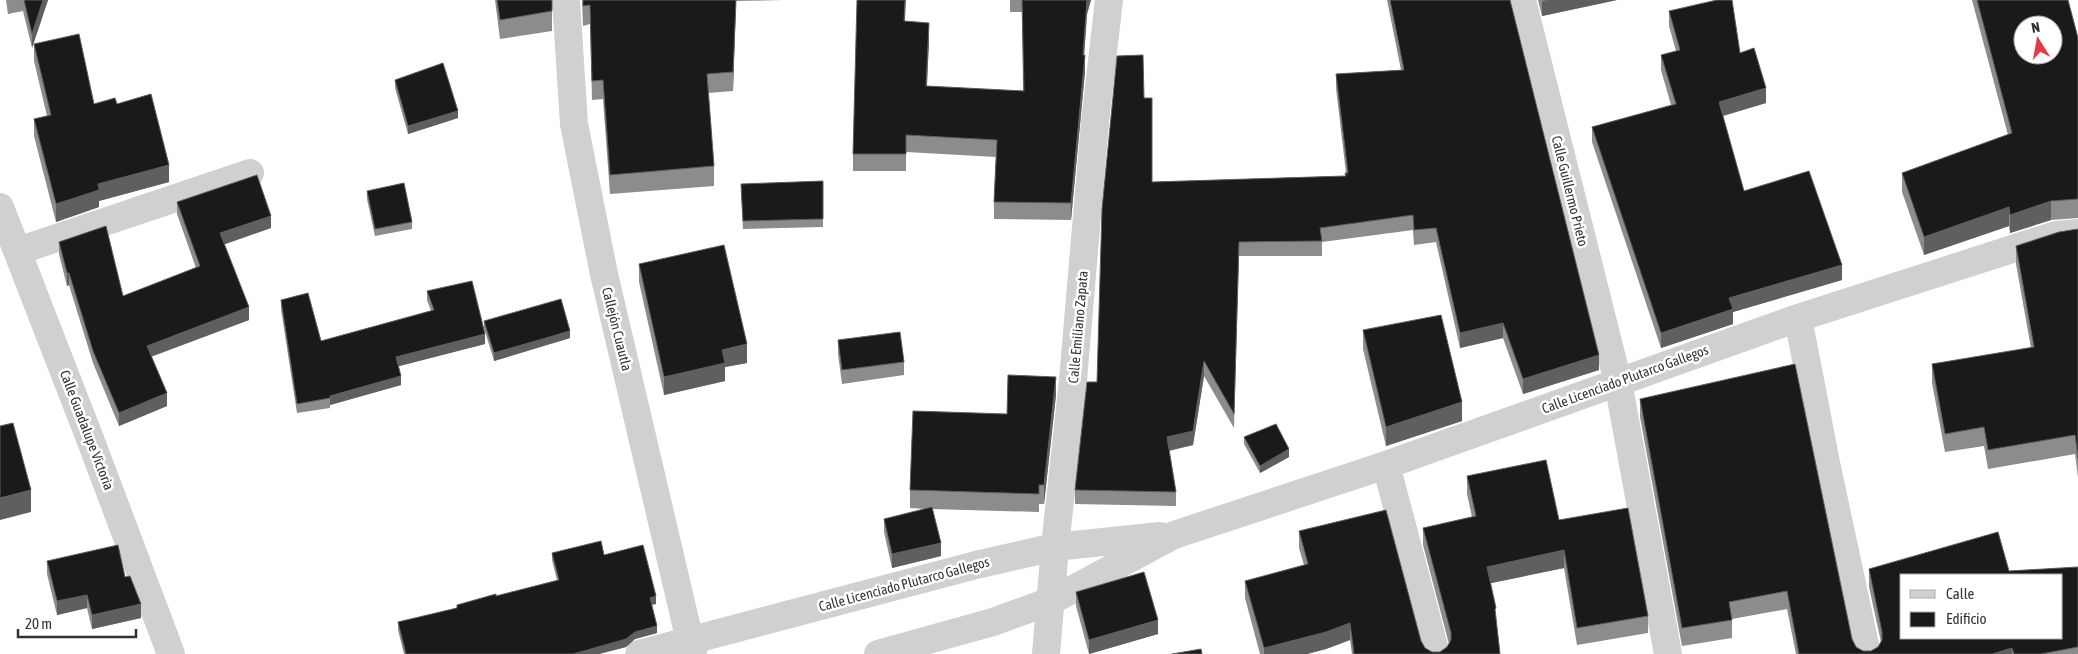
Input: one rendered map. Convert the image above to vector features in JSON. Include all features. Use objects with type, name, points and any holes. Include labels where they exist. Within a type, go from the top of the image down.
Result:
[{"type":"street","name":"Callejón Cuautla","points":[[566,0],[574,124],[604,274],[691,647]]},
{"type":"street","name":"Calle Emiliano Zapata","points":[[1046,654],[1055,547],[1073,380],[1095,122],[1109,0]]},
{"type":"street","name":"Calle Guillermo Prieto","points":[[1522,0],[1618,382],[1668,654]]},
{"type":"street","points":[[18,251],[250,173]]},
{"type":"street","name":"Calle Guadalupe Victoria","points":[[0,207],[171,654]]},
{"type":"street","name":"Calle Licenciado Plutarco Gallegos","points":[[878,654],[993,622],[1050,601],[1174,535],[1386,465],[1798,318],[2056,235],[2078,233]]},
{"type":"street","points":[[1798,318],[1826,463],[1868,654]]},
{"type":"street","points":[[1386,465],[1436,654]]},
{"type":"street","name":"Calle Licenciado Plutarco Gallegos","points":[[639,654],[691,647],[976,565],[1055,547],[1174,535]]},
{"type":"building","points":[[24,0],[43,0],[32,34]]},
{"type":"building","points":[[497,0],[552,0],[552,11],[500,20]]},
{"type":"building","points":[[583,0],[736,0],[733,72],[707,74],[714,166],[610,175],[603,80],[592,81],[590,5],[583,6]]},
{"type":"building","points":[[857,0],[905,0],[904,21],[929,23],[926,86],[1024,91],[1022,0],[1087,0],[1083,55],[1085,55],[1071,203],[994,202],[997,140],[906,135],[906,154],[853,154]]},
{"type":"building","points":[[1390,0],[1510,0],[1599,355],[1523,379],[1503,323],[1460,333],[1436,228],[1414,230],[1413,215],[1320,228],[1322,241],[1239,242],[1234,414],[1204,361],[1193,431],[1167,437],[1176,492],[1075,490],[1087,382],[1097,382],[1102,209],[1117,56],[1143,55],[1144,98],[1152,98],[1152,182],[1346,176],[1345,173],[1348,173],[1336,74],[1404,70]]},
{"type":"building","points":[[1717,0],[1732,0],[1740,53],[1754,48],[1766,88],[1719,102],[1744,191],[1809,171],[1842,265],[1729,298],[1733,309],[1661,333],[1592,127],[1676,104],[1661,55],[1680,50],[1669,11]]},
{"type":"building","points":[[1977,0],[2068,0],[2078,38],[2078,199],[2051,201],[2010,215],[2009,207],[1924,237],[1902,173],[2012,133]]},
{"type":"building","points":[[79,34],[94,104],[115,98],[117,104],[151,94],[169,165],[98,184],[99,190],[56,204],[34,119],[51,115],[34,44]]},
{"type":"building","points":[[443,63],[458,111],[408,126],[395,80]]},
{"type":"building","points":[[257,175],[271,216],[220,233],[249,307],[147,346],[167,393],[119,413],[93,351],[69,273],[67,273],[59,242],[106,226],[123,296],[200,266],[177,202]]},
{"type":"building","points":[[823,181],[823,219],[743,221],[741,184]]},
{"type":"building","points":[[404,183],[412,222],[375,229],[367,191]]},
{"type":"building","points":[[2078,229],[2078,458],[2075,435],[1988,450],[1984,427],[1945,434],[1932,364],[2034,347],[2016,246],[2059,232]]},
{"type":"building","points":[[724,245],[747,344],[722,350],[725,363],[664,377],[639,264]]},
{"type":"building","points":[[472,281],[485,334],[396,357],[401,376],[330,396],[330,398],[297,404],[281,300],[308,293],[321,341],[434,310],[427,291]]},
{"type":"building","points":[[561,299],[570,331],[494,353],[484,321]]},
{"type":"building","points":[[1441,315],[1462,402],[1386,427],[1363,330]]},
{"type":"building","points":[[900,332],[904,362],[842,370],[838,340]]},
{"type":"building","points":[[1795,364],[1852,639],[1856,647],[1863,651],[1871,651],[1878,647],[1882,640],[1869,569],[1998,532],[2009,571],[2078,567],[2078,647],[2041,654],[2014,654],[2012,648],[1992,654],[1799,654],[1787,591],[1729,602],[1732,620],[1682,628],[1640,399]]},
{"type":"building","points":[[1008,375],[1056,377],[1044,485],[1039,485],[1039,494],[910,490],[913,411],[1007,414]]},
{"type":"building","points":[[13,423],[31,490],[0,498],[0,426]]},
{"type":"building","points":[[1276,424],[1289,449],[1260,466],[1244,437]]},
{"type":"building","points":[[1546,460],[1559,520],[1628,508],[1648,616],[1577,628],[1564,550],[1487,567],[1496,608],[1500,654],[1354,654],[1350,623],[1326,632],[1264,648],[1245,581],[1308,564],[1299,531],[1386,510],[1421,641],[1425,648],[1432,652],[1440,652],[1447,647],[1451,640],[1451,633],[1423,528],[1476,516],[1467,476]]},
{"type":"building","points":[[932,507],[941,543],[892,554],[884,519]]},
{"type":"building","points":[[601,541],[604,555],[643,545],[656,596],[650,598],[657,626],[635,632],[626,639],[573,654],[406,654],[398,622],[457,608],[457,605],[496,594],[496,596],[559,580],[552,553]]},
{"type":"building","points":[[118,545],[125,577],[130,576],[141,604],[92,615],[87,595],[57,601],[47,561]]},
{"type":"building","points":[[1144,572],[1158,620],[1089,640],[1076,592]]},
{"type":"building","points":[[1201,649],[1202,654],[1172,654]]}]
